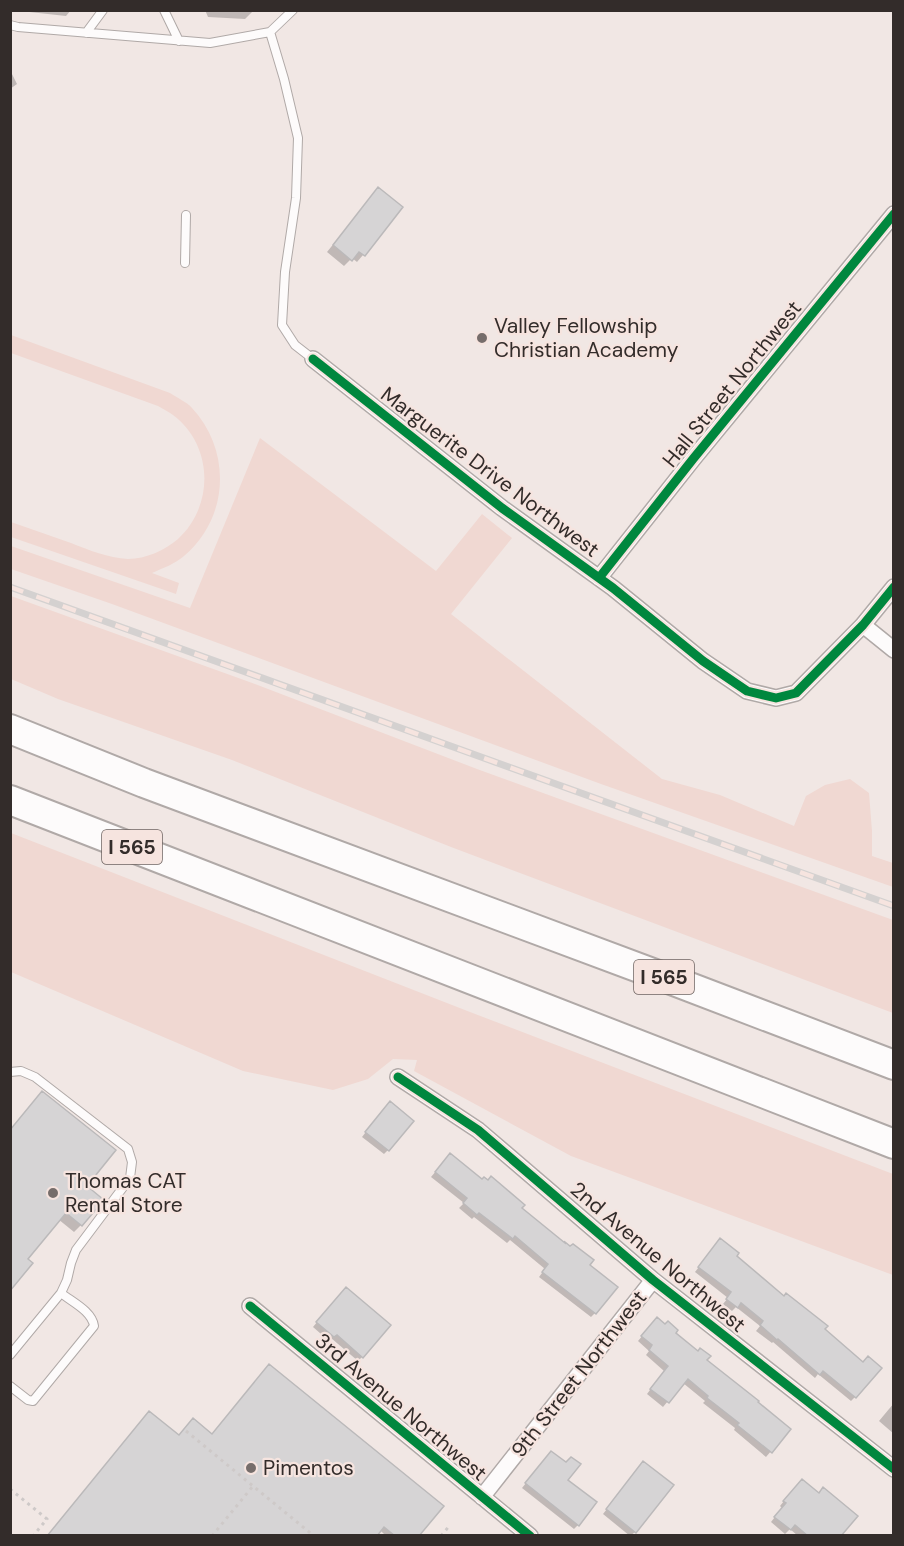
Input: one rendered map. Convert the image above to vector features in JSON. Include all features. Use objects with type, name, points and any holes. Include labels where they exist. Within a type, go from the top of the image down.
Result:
[{"type":"highway","name":"I 565","points":[[10,729],[144,783],[894,1065]]},
{"type":"highway","name":"I 565","points":[[10,800],[894,1144]]},
{"type":"street","name":"Hall Street Northwest","points":[[599,578],[693,459],[894,214]]},
{"type":"street","name":"Marguerite Drive Northwest","points":[[314,359],[502,508],[599,578],[703,661],[747,691],[776,698],[796,693],[863,625],[894,587]]},
{"type":"street","points":[[863,625],[894,650]]},
{"type":"street","name":"2nd Avenue Northwest","points":[[398,1077],[478,1130],[653,1280],[894,1469]]},
{"type":"street","name":"9th Street Northwest","points":[[482,1497],[653,1280]]},
{"type":"street","name":"3rd Avenue Northwest","points":[[250,1306],[530,1536]]},
{"type":"lane","points":[[86,33],[103,10]]},
{"type":"lane","points":[[165,10],[179,41]]},
{"type":"lane","points":[[10,25],[210,43],[270,32],[293,10]]},
{"type":"lane","points":[[270,32],[298,138],[296,198],[285,272],[282,325],[294,345],[314,359]]},
{"type":"lane","points":[[185,263],[186,215]]},
{"type":"lane","points":[[10,1072],[21,1071],[35,1077],[128,1149],[132,1162],[130,1178],[76,1250],[61,1293],[10,1355]]},
{"type":"lane","points":[[10,1386],[28,1400],[33,1401],[94,1326],[93,1319],[89,1315],[61,1293]]},
{"type":"path","points":[[186,1431],[314,1536]]},
{"type":"path","points":[[212,1536],[253,1486]]},
{"type":"path","points":[[10,1489],[47,1519],[35,1535]]},
{"type":"path","points":[[441,1536],[450,1525]]},
{"type":"shaded area","points":[[11,335],[170,393],[190,406],[205,425],[214,444],[219,464],[220,484],[217,504],[210,523],[199,540],[184,556],[152,573],[179,583],[176,594],[11,537],[11,522],[106,555],[128,559],[148,556],[173,543],[190,525],[203,493],[204,476],[202,459],[196,443],[173,415],[158,406],[11,353]]},
{"type":"shaded area","points":[[260,438],[436,571],[482,514],[512,538],[451,614],[662,779],[720,795],[794,826],[806,796],[825,785],[850,779],[869,793],[872,856],[893,863],[893,887],[601,784],[11,569],[11,546],[190,608]]},
{"type":"shaded area","points":[[11,596],[893,920],[893,1013],[451,847],[232,760],[58,699],[11,679]]},
{"type":"shaded area","points":[[11,833],[893,1174],[893,1275],[571,1156],[414,1071],[417,1060],[393,1059],[368,1079],[333,1090],[243,1071],[11,972]]},
{"type":"building","points":[[378,187],[403,207],[365,256],[359,252],[352,261],[333,245]]},
{"type":"building","name":"Thomas CAT Rental Store","points":[[42,1091],[116,1150],[87,1186],[104,1200],[82,1226],[66,1213],[28,1259],[33,1263],[10,1291],[10,1130]]},
{"type":"building","points":[[390,1101],[414,1121],[389,1151],[365,1132]]},
{"type":"building","points":[[450,1153],[482,1179],[484,1177],[488,1180],[491,1176],[525,1205],[522,1208],[565,1243],[570,1246],[573,1244],[594,1260],[590,1265],[618,1287],[596,1314],[542,1272],[548,1264],[515,1236],[513,1239],[463,1203],[467,1198],[435,1172]]},
{"type":"building","points":[[720,1238],[739,1253],[737,1256],[784,1296],[786,1293],[828,1326],[825,1329],[863,1362],[868,1356],[882,1368],[856,1398],[823,1371],[820,1375],[777,1340],[760,1325],[763,1321],[741,1303],[738,1308],[726,1299],[731,1292],[698,1267]]},
{"type":"building","points":[[346,1287],[391,1325],[363,1358],[337,1335],[334,1337],[316,1322]]},
{"type":"building","points":[[657,1317],[665,1324],[668,1321],[678,1330],[676,1333],[698,1351],[700,1348],[711,1356],[707,1360],[791,1429],[772,1453],[737,1425],[739,1423],[707,1398],[708,1396],[688,1379],[669,1403],[650,1389],[668,1366],[649,1350],[652,1345],[641,1336]]},
{"type":"building","points":[[269,1364],[444,1506],[419,1536],[395,1536],[384,1527],[377,1536],[47,1536],[149,1411],[179,1435],[193,1418],[212,1434]]},
{"type":"building","points":[[551,1451],[566,1462],[571,1457],[581,1464],[568,1480],[597,1502],[579,1526],[525,1483]]},
{"type":"building","points":[[643,1461],[674,1485],[636,1533],[606,1509]]},
{"type":"building","points":[[802,1479],[819,1493],[823,1487],[858,1516],[841,1536],[808,1536],[795,1525],[791,1530],[774,1517],[786,1503],[783,1501]]},
{"type":"railway","points":[[10,587],[894,906]]},
{"type":"cycle path","points":[[599,578],[693,459],[894,214]]},
{"type":"cycle path","points":[[313,359],[502,508],[613,588],[703,661],[747,691],[776,698],[796,693],[863,625],[894,587]]},
{"type":"cycle path","points":[[398,1077],[478,1130],[653,1280],[894,1469]]},
{"type":"cycle path","points":[[250,1306],[530,1536]]},
{"type":"place","name":"Valley Fellowship Christian Academy","points":[[482,338]]},
{"type":"place","name":"Thomas CAT Rental Store","points":[[53,1193]]},
{"type":"place","name":"Pimentos","points":[[251,1468]]}]
